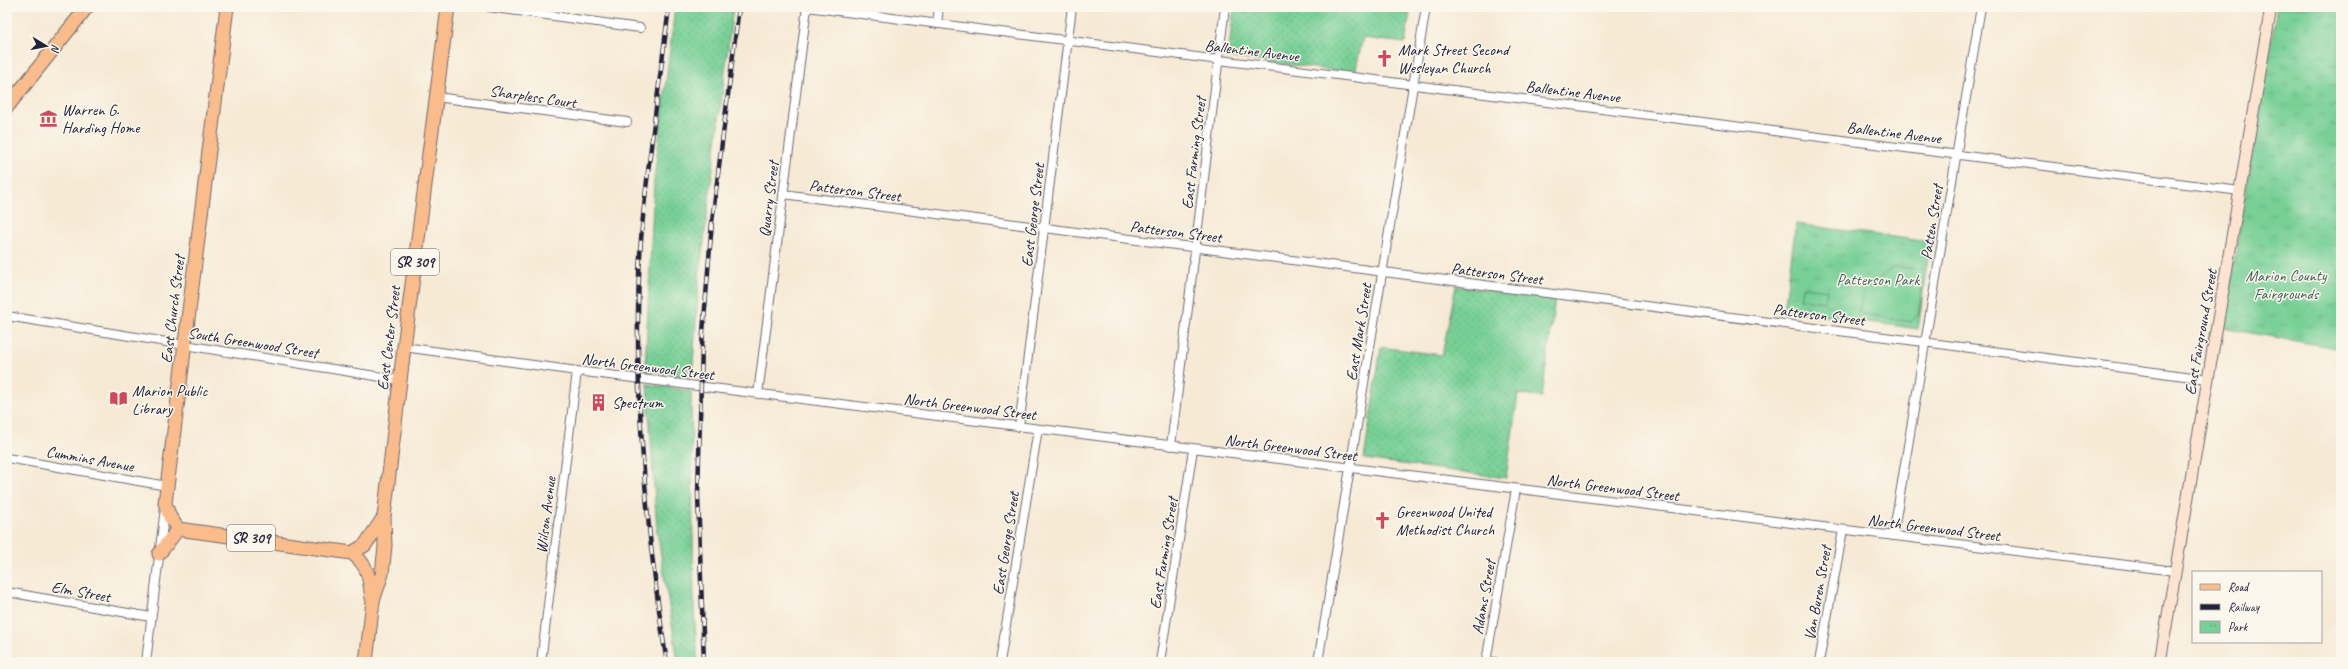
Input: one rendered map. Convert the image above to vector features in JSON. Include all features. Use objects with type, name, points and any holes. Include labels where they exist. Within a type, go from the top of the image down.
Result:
[{"type":"main road","points":[[7,107],[87,7]]},
{"type":"main road","name":"East Church Street","points":[[165,503],[228,7]]},
{"type":"main road","name":"East Center Street","points":[[366,662],[373,601],[382,574],[385,546],[384,517],[404,347],[448,7]]},
{"type":"main road","points":[[159,554],[178,529],[170,517],[165,503]]},
{"type":"main road","name":"SR 309","points":[[178,529],[352,553],[365,545],[384,517]]},
{"type":"main road","name":"East Center Street","points":[[352,553],[363,561],[369,575],[373,601]]},
{"type":"street","points":[[488,7],[640,28]]},
{"type":"street","name":"Ballentine Avenue","points":[[807,7],[2240,191]]},
{"type":"street","name":"Quarry Street","points":[[758,394],[807,7]]},
{"type":"street","points":[[937,24],[939,7]]},
{"type":"street","name":"East George Street","points":[[1019,427],[1072,7]]},
{"type":"street","name":"East Farming Street","points":[[1171,446],[1225,7]]},
{"type":"street","name":"East Mark Street","points":[[1318,662],[1426,7]]},
{"type":"street","name":"Patten Street","points":[[1893,536],[1981,7]]},
{"type":"street","name":"East Fairground Street","points":[[2160,662],[2271,7]]},
{"type":"street","name":"Sharpless Court","points":[[436,97],[627,122]]},
{"type":"street","name":"Patterson Street","points":[[783,194],[2208,379]]},
{"type":"street","name":"South Greenwood Street","points":[[7,316],[400,380]]},
{"type":"street","name":"North Greenwood Street","points":[[404,347],[758,394],[2175,571]]},
{"type":"street","name":"Wilson Avenue","points":[[541,662],[577,371]]},
{"type":"street","name":"East George Street","points":[[1000,662],[1038,429]]},
{"type":"street","name":"East Farming Street","points":[[1160,662],[1193,449]]},
{"type":"street","name":"Cummins Avenue","points":[[7,458],[168,486]]},
{"type":"street","name":"Adams Street","points":[[1486,661],[1516,489]]},
{"type":"street","name":"East Church Street","points":[[146,662],[165,503]]},
{"type":"street","name":"Van Buren Street","points":[[1819,662],[1843,530]]},
{"type":"street","name":"Elm Street","points":[[7,592],[151,617]]},
{"type":"street","points":[[1486,661],[1495,662]]},
{"type":"green space","points":[[675,7],[733,7],[699,280],[692,378],[645,371],[654,181]]},
{"type":"green space","points":[[1234,7],[1411,7],[1405,43],[1363,38],[1355,73],[1228,57]]},
{"type":"green space","name":"Marion County Fairgrounds","points":[[2277,7],[2341,7],[2341,349],[2223,328]]},
{"type":"green space","name":"Patterson Park","points":[[1796,224],[1930,242],[1918,329],[1784,310]]},
{"type":"green space","points":[[1893,267],[1924,269],[1919,314],[1911,322],[1858,313],[1864,291]]},
{"type":"green space","points":[[1456,286],[1555,299],[1542,397],[1518,394],[1506,478],[1364,459],[1381,347],[1442,355]]},
{"type":"green space","points":[[1802,287],[1827,290],[1825,302],[1800,299]]},
{"type":"green space","points":[[647,384],[691,391],[694,612],[698,662],[678,662],[657,531]]},
{"type":"railway","points":[[667,662],[651,547],[644,467],[639,387],[638,307],[642,227],[669,7]]},
{"type":"railway","points":[[704,662],[698,495],[702,345],[712,222],[739,7]]},
{"type":"place","name":"Mark Street Second Wesleyan Church","points":[[1385,58]]},
{"type":"place","name":"Warren G. Harding Home","points":[[49,118]]},
{"type":"place","name":"Marion Public Library","points":[[119,399]]},
{"type":"place","name":"Spectrum","points":[[599,402]]},
{"type":"place","name":"Greenwood United Methodist Church","points":[[1383,520]]}]
